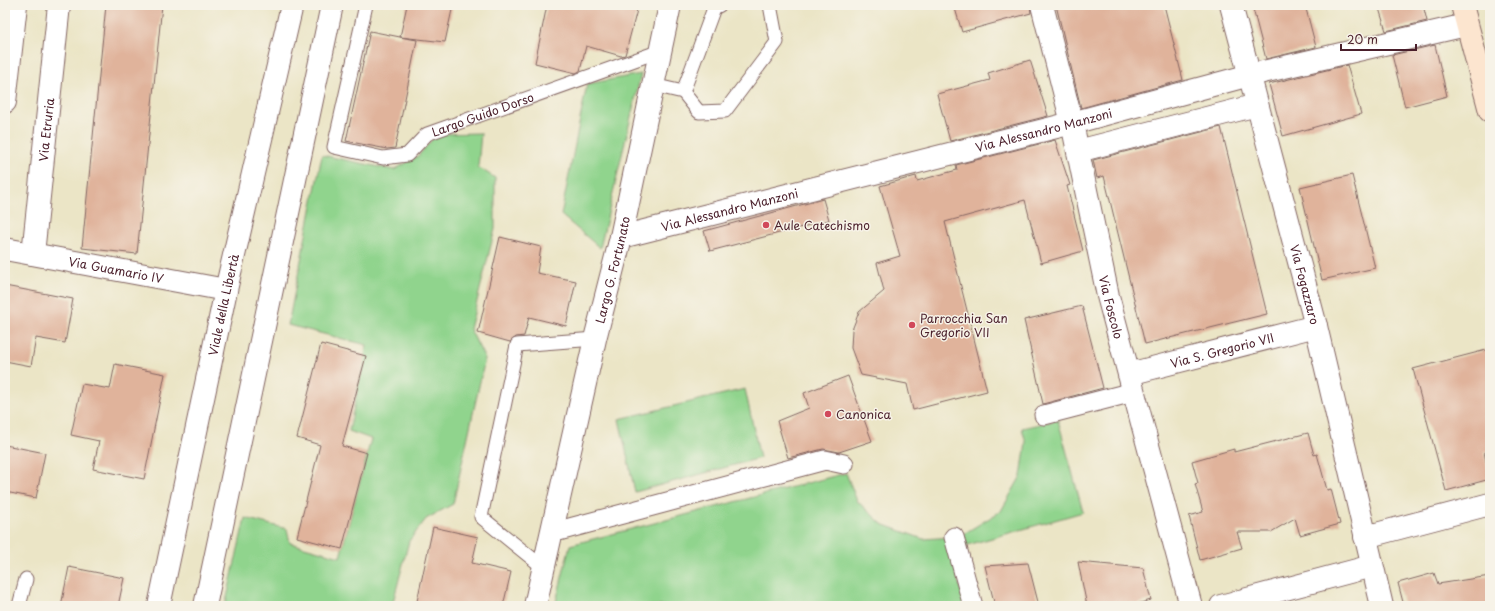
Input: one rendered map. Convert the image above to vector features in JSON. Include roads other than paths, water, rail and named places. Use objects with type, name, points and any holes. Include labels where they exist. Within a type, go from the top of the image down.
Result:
[{"type":"main road","points":[[1464,15],[1490,111]]},
{"type":"street","points":[[5,102],[16,5]]},
{"type":"street","name":"Via Etruria","points":[[33,254],[58,5]]},
{"type":"street","name":"Viale della Libertà","points":[[159,606],[226,290],[292,5]]},
{"type":"street","points":[[205,606],[332,5]]},
{"type":"street","name":"Largo G. Fortunato","points":[[535,606],[595,339],[621,237],[670,5]]},
{"type":"street","name":"Via Foscolo","points":[[1042,5],[1072,123],[1108,296],[1191,606]]},
{"type":"street","name":"Via Fogazzaro","points":[[1231,5],[1373,535],[1372,566],[1382,606]]},
{"type":"street","name":"Via Alessandro Manzoni","points":[[621,237],[1072,123],[1250,76],[1464,15]]},
{"type":"street","points":[[1078,151],[1257,105]]},
{"type":"street","name":"Via Guamario IV","points":[[5,249],[226,290]]},
{"type":"street","name":"Via S. Gregorio VII","points":[[1131,383],[1316,326]]},
{"type":"street","points":[[1044,415],[1131,383]]},
{"type":"street","points":[[551,533],[825,460],[844,464]]},
{"type":"street","points":[[1373,535],[1490,504]]},
{"type":"street","points":[[954,537],[973,606]]},
{"type":"street","points":[[1221,606],[1372,566]]},
{"type":"lane","name":"Largo Guido Dorso","points":[[366,5],[334,147],[383,158],[407,155],[427,134],[660,51]]},
{"type":"lane","points":[[683,92],[714,8],[720,5]]},
{"type":"lane","points":[[653,85],[683,92],[699,112],[725,110],[777,42],[770,5]]},
{"type":"lane","points":[[544,568],[481,517],[516,345],[595,339]]},
{"type":"lane","points":[[19,606],[26,579]]},
{"type":"place","name":"Aule Catechismo","points":[[766,225]]},
{"type":"place","name":"Parrocchia San Gregorio VII","points":[[912,325]]},
{"type":"place","name":"Canonica","points":[[828,414]]}]
